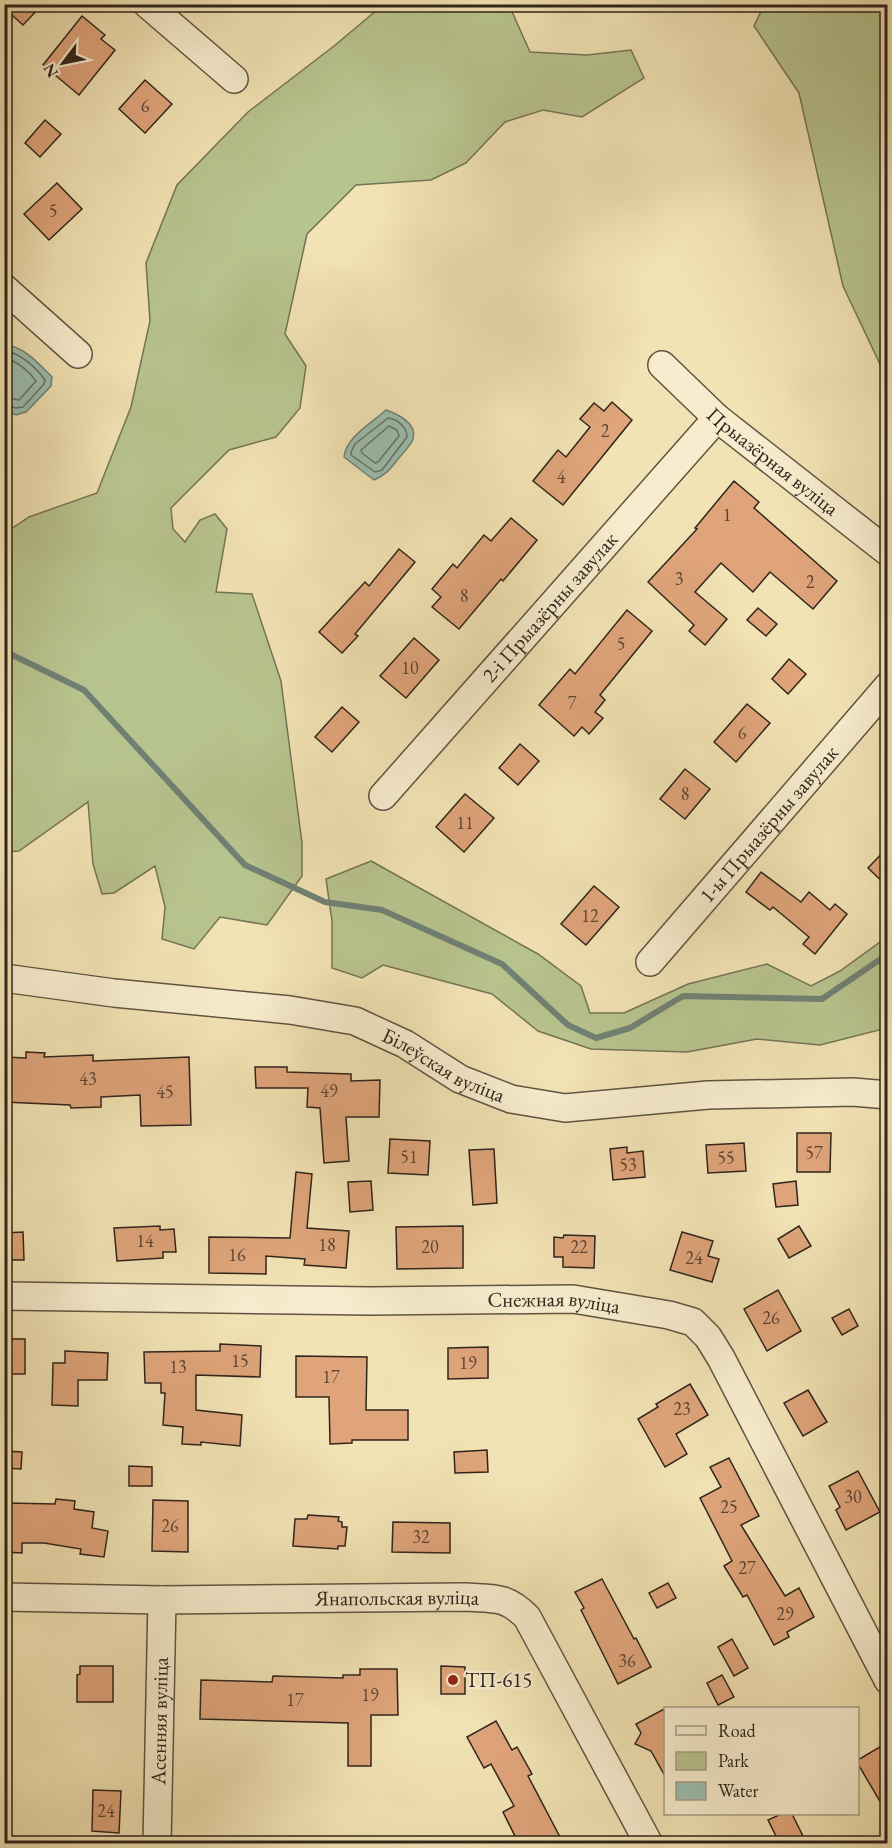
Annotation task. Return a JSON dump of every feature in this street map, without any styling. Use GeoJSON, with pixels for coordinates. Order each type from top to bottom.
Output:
{"type":"FeatureCollection","features":[{"type":"Feature","properties":{"kind":"street"},"geometry":{"type":"LineString","coordinates":[[147,4],[234,80]]}},
{"type":"Feature","properties":{"kind":"street"},"geometry":{"type":"LineString","coordinates":[[4,288],[78,354]]}},
{"type":"Feature","properties":{"kind":"street","name":"Прыазёрная вуліца"},"geometry":{"type":"LineString","coordinates":[[662,365],[717,418],[888,552]]}},
{"type":"Feature","properties":{"kind":"street","name":"2-і Прыазёрны завулак"},"geometry":{"type":"LineString","coordinates":[[383,796],[717,418]]}},
{"type":"Feature","properties":{"kind":"street","name":"1-ы Прыазёрны завулак"},"geometry":{"type":"LineString","coordinates":[[650,962],[888,686]]}},
{"type":"Feature","properties":{"kind":"street","name":"Білеўская вуліца"},"geometry":{"type":"LineString","coordinates":[[4,978],[114,993],[290,1010],[355,1021],[405,1044],[460,1079],[511,1099],[565,1108],[708,1095],[853,1092],[888,1095]]}},
{"type":"Feature","properties":{"kind":"street","name":"Снежная вуліца"},"geometry":{"type":"LineString","coordinates":[[4,1296],[370,1301],[573,1299],[693,1322],[708,1337],[721,1358],[888,1680]]}},
{"type":"Feature","properties":{"kind":"street","name":"Янапольская вуліца"},"geometry":{"type":"LineString","coordinates":[[4,1597],[162,1600],[464,1597],[497,1599],[514,1604],[527,1617],[649,1844]]}},
{"type":"Feature","properties":{"kind":"street","name":"Асенняя вуліца"},"geometry":{"type":"LineString","coordinates":[[157,1844],[162,1600]]}},
{"type":"Feature","properties":{"kind":"green space"},"geometry":{"type":"Polygon","coordinates":[[[383,5],[509,5],[530,52],[587,55],[631,50],[644,78],[582,117],[543,110],[505,122],[466,163],[431,180],[356,185],[307,234],[285,334],[306,366],[300,408],[276,437],[229,450],[171,508],[173,529],[185,542],[200,520],[215,514],[227,529],[216,592],[252,594],[281,681],[302,843],[302,876],[267,925],[220,917],[194,949],[162,939],[165,907],[155,866],[114,893],[102,894],[93,864],[88,802],[19,851],[5,852],[5,529],[8,531],[29,517],[97,493],[131,407],[150,321],[146,263],[177,185],[248,112],[383,5]]]}},
{"type":"Feature","properties":{"kind":"green space"},"geometry":{"type":"Polygon","coordinates":[[[764,5],[887,5],[887,379],[843,286],[799,93],[754,26],[764,5]]]}},
{"type":"Feature","properties":{"kind":"green space"},"geometry":{"type":"Polygon","coordinates":[[[371,861],[538,954],[581,986],[590,1013],[624,1013],[688,984],[767,964],[811,986],[840,971],[887,937],[887,1028],[820,1045],[757,1039],[687,1052],[591,1049],[538,1031],[492,994],[383,965],[362,978],[332,968],[332,921],[326,879],[371,861]]]}},
{"type":"Feature","properties":{"kind":"water"},"geometry":{"type":"Polygon","coordinates":[[[5,345],[25,352],[52,377],[51,386],[26,412],[16,415],[5,409],[5,345]]]}},
{"type":"Feature","properties":{"kind":"water"},"geometry":{"type":"Polygon","coordinates":[[[386,410],[406,420],[414,434],[409,446],[391,468],[374,480],[344,457],[354,437],[386,410]]]}},
{"type":"Feature","properties":{"kind":"building"},"geometry":{"type":"Polygon","coordinates":[[[4,4],[43,4],[23,25],[4,8],[4,4]]]}},
{"type":"Feature","properties":{"kind":"building"},"geometry":{"type":"Polygon","coordinates":[[[82,16],[105,35],[101,39],[115,50],[79,95],[43,65],[82,16]]]}},
{"type":"Feature","properties":{"kind":"building"},"geometry":{"type":"Polygon","coordinates":[[[145,80],[172,104],[145,133],[119,109],[145,80]]]}},
{"type":"Feature","properties":{"kind":"building"},"geometry":{"type":"Polygon","coordinates":[[[45,120],[61,134],[40,157],[25,143],[45,120]]]}},
{"type":"Feature","properties":{"kind":"building"},"geometry":{"type":"Polygon","coordinates":[[[57,183],[82,209],[49,240],[24,214],[57,183]]]}},
{"type":"Feature","properties":{"kind":"building"},"geometry":{"type":"Polygon","coordinates":[[[612,402],[632,420],[563,505],[533,481],[558,450],[566,457],[590,427],[580,419],[594,403],[604,411],[612,402]]]}},
{"type":"Feature","properties":{"kind":"building"},"geometry":{"type":"Polygon","coordinates":[[[734,481],[759,502],[754,508],[837,581],[813,609],[770,572],[753,592],[721,563],[695,592],[727,619],[705,645],[689,631],[694,625],[648,582],[697,529],[695,528],[734,481]]]}},
{"type":"Feature","properties":{"kind":"building"},"geometry":{"type":"Polygon","coordinates":[[[511,518],[537,540],[459,629],[432,607],[441,597],[432,589],[453,564],[457,568],[484,535],[491,541],[511,518]]]}},
{"type":"Feature","properties":{"kind":"building"},"geometry":{"type":"Polygon","coordinates":[[[399,549],[415,562],[355,634],[358,636],[342,653],[319,632],[365,582],[369,586],[399,549]]]}},
{"type":"Feature","properties":{"kind":"building"},"geometry":{"type":"Polygon","coordinates":[[[758,608],[777,624],[766,636],[747,620],[758,608]]]}},
{"type":"Feature","properties":{"kind":"building"},"geometry":{"type":"Polygon","coordinates":[[[627,610],[652,631],[600,695],[605,700],[595,712],[603,718],[589,734],[582,727],[574,736],[539,705],[570,669],[575,674],[627,610]]]}},
{"type":"Feature","properties":{"kind":"building"},"geometry":{"type":"Polygon","coordinates":[[[414,638],[439,660],[406,698],[380,676],[414,638]]]}},
{"type":"Feature","properties":{"kind":"building"},"geometry":{"type":"Polygon","coordinates":[[[789,659],[806,674],[788,694],[772,679],[789,659]]]}},
{"type":"Feature","properties":{"kind":"building"},"geometry":{"type":"Polygon","coordinates":[[[747,704],[770,723],[736,762],[714,742],[747,704]]]}},
{"type":"Feature","properties":{"kind":"building"},"geometry":{"type":"Polygon","coordinates":[[[342,707],[359,722],[332,752],[315,737],[342,707]]]}},
{"type":"Feature","properties":{"kind":"building"},"geometry":{"type":"Polygon","coordinates":[[[520,744],[539,761],[518,785],[499,768],[520,744]]]}},
{"type":"Feature","properties":{"kind":"building"},"geometry":{"type":"Polygon","coordinates":[[[685,769],[710,789],[685,819],[660,799],[685,769]]]}},
{"type":"Feature","properties":{"kind":"building"},"geometry":{"type":"Polygon","coordinates":[[[465,794],[494,818],[464,852],[436,827],[465,794]]]}},
{"type":"Feature","properties":{"kind":"building"},"geometry":{"type":"Polygon","coordinates":[[[888,847],[888,887],[868,868],[888,847]]]}},
{"type":"Feature","properties":{"kind":"building"},"geometry":{"type":"Polygon","coordinates":[[[761,872],[801,902],[809,892],[830,910],[835,904],[847,914],[815,954],[803,944],[809,937],[773,907],[770,910],[746,892],[761,872]]]}},
{"type":"Feature","properties":{"kind":"building"},"geometry":{"type":"Polygon","coordinates":[[[594,886],[619,907],[586,945],[561,924],[594,886]]]}},
{"type":"Feature","properties":{"kind":"building"},"geometry":{"type":"Polygon","coordinates":[[[26,1052],[45,1053],[44,1057],[93,1055],[93,1061],[189,1057],[191,1125],[141,1126],[140,1095],[101,1097],[101,1107],[71,1108],[70,1105],[4,1102],[4,1057],[26,1058],[26,1052]]]}},
{"type":"Feature","properties":{"kind":"building"},"geometry":{"type":"Polygon","coordinates":[[[255,1067],[287,1067],[287,1072],[351,1074],[351,1081],[380,1080],[379,1117],[346,1117],[349,1161],[324,1163],[320,1108],[307,1107],[308,1088],[256,1088],[255,1067]]]}},
{"type":"Feature","properties":{"kind":"building"},"geometry":{"type":"Polygon","coordinates":[[[797,1133],[831,1133],[830,1172],[797,1172],[797,1133]]]}},
{"type":"Feature","properties":{"kind":"building"},"geometry":{"type":"Polygon","coordinates":[[[390,1139],[430,1141],[428,1175],[388,1173],[390,1139]]]}},
{"type":"Feature","properties":{"kind":"building"},"geometry":{"type":"Polygon","coordinates":[[[744,1143],[746,1171],[708,1173],[706,1145],[744,1143]]]}},
{"type":"Feature","properties":{"kind":"building"},"geometry":{"type":"Polygon","coordinates":[[[627,1147],[627,1153],[643,1151],[645,1177],[613,1180],[610,1149],[627,1147]]]}},
{"type":"Feature","properties":{"kind":"building"},"geometry":{"type":"Polygon","coordinates":[[[494,1149],[497,1203],[473,1205],[469,1150],[494,1149]]]}},
{"type":"Feature","properties":{"kind":"building"},"geometry":{"type":"Polygon","coordinates":[[[296,1172],[312,1174],[307,1228],[349,1231],[346,1268],[304,1265],[305,1259],[266,1256],[266,1274],[209,1273],[209,1237],[290,1238],[296,1172]]]}},
{"type":"Feature","properties":{"kind":"building"},"geometry":{"type":"Polygon","coordinates":[[[371,1181],[373,1210],[350,1212],[348,1182],[371,1181]]]}},
{"type":"Feature","properties":{"kind":"building"},"geometry":{"type":"Polygon","coordinates":[[[796,1181],[798,1205],[776,1207],[773,1184],[796,1181]]]}},
{"type":"Feature","properties":{"kind":"building"},"geometry":{"type":"Polygon","coordinates":[[[160,1226],[160,1230],[174,1229],[176,1252],[163,1252],[163,1258],[117,1261],[114,1228],[160,1226]]]}},
{"type":"Feature","properties":{"kind":"building"},"geometry":{"type":"Polygon","coordinates":[[[463,1226],[463,1268],[397,1269],[396,1227],[463,1226]]]}},
{"type":"Feature","properties":{"kind":"building"},"geometry":{"type":"Polygon","coordinates":[[[799,1226],[811,1246],[789,1258],[778,1239],[799,1226]]]}},
{"type":"Feature","properties":{"kind":"building"},"geometry":{"type":"Polygon","coordinates":[[[23,1232],[24,1260],[4,1260],[4,1233],[23,1232]]]}},
{"type":"Feature","properties":{"kind":"building"},"geometry":{"type":"Polygon","coordinates":[[[682,1232],[713,1241],[708,1256],[719,1259],[712,1282],[670,1270],[682,1232]]]}},
{"type":"Feature","properties":{"kind":"building"},"geometry":{"type":"Polygon","coordinates":[[[564,1235],[595,1236],[594,1268],[563,1267],[563,1257],[554,1257],[554,1237],[563,1238],[564,1235]]]}},
{"type":"Feature","properties":{"kind":"building"},"geometry":{"type":"Polygon","coordinates":[[[778,1290],[801,1331],[767,1351],[744,1309],[778,1290]]]}},
{"type":"Feature","properties":{"kind":"building"},"geometry":{"type":"Polygon","coordinates":[[[849,1309],[858,1326],[842,1335],[832,1318],[849,1309]]]}},
{"type":"Feature","properties":{"kind":"building"},"geometry":{"type":"Polygon","coordinates":[[[4,1339],[25,1339],[25,1374],[4,1374],[4,1339]]]}},
{"type":"Feature","properties":{"kind":"building"},"geometry":{"type":"Polygon","coordinates":[[[220,1344],[261,1346],[260,1377],[196,1375],[196,1410],[242,1415],[240,1446],[201,1442],[201,1445],[182,1444],[183,1427],[163,1425],[165,1393],[161,1393],[161,1383],[145,1383],[144,1352],[220,1351],[220,1344]]]}},
{"type":"Feature","properties":{"kind":"building"},"geometry":{"type":"Polygon","coordinates":[[[488,1347],[488,1378],[448,1379],[448,1348],[488,1347]]]}},
{"type":"Feature","properties":{"kind":"building"},"geometry":{"type":"Polygon","coordinates":[[[65,1351],[108,1353],[107,1380],[78,1380],[78,1406],[52,1405],[53,1363],[65,1363],[65,1351]]]}},
{"type":"Feature","properties":{"kind":"building"},"geometry":{"type":"Polygon","coordinates":[[[296,1356],[367,1357],[366,1410],[408,1410],[408,1440],[352,1440],[352,1443],[330,1444],[329,1397],[296,1397],[296,1356]]]}},
{"type":"Feature","properties":{"kind":"building"},"geometry":{"type":"Polygon","coordinates":[[[690,1384],[708,1415],[676,1434],[687,1454],[665,1467],[638,1419],[658,1407],[656,1404],[690,1384]]]}},
{"type":"Feature","properties":{"kind":"building"},"geometry":{"type":"Polygon","coordinates":[[[808,1390],[827,1422],[803,1436],[784,1403],[808,1390]]]}},
{"type":"Feature","properties":{"kind":"building"},"geometry":{"type":"Polygon","coordinates":[[[487,1450],[488,1472],[455,1473],[454,1452],[487,1450]]]}},
{"type":"Feature","properties":{"kind":"building"},"geometry":{"type":"Polygon","coordinates":[[[4,1451],[22,1452],[21,1469],[4,1468],[4,1451]]]}},
{"type":"Feature","properties":{"kind":"building"},"geometry":{"type":"Polygon","coordinates":[[[729,1458],[759,1516],[741,1525],[785,1596],[799,1588],[814,1617],[787,1632],[789,1637],[774,1645],[747,1595],[743,1597],[724,1566],[732,1561],[700,1498],[721,1487],[710,1467],[729,1458]]]}},
{"type":"Feature","properties":{"kind":"building"},"geometry":{"type":"Polygon","coordinates":[[[129,1466],[152,1467],[152,1486],[129,1486],[129,1466]]]}},
{"type":"Feature","properties":{"kind":"building"},"geometry":{"type":"Polygon","coordinates":[[[858,1471],[880,1512],[846,1530],[836,1510],[840,1507],[829,1486],[858,1471]]]}},
{"type":"Feature","properties":{"kind":"building"},"geometry":{"type":"Polygon","coordinates":[[[56,1499],[75,1501],[74,1509],[94,1512],[92,1528],[108,1531],[104,1557],[80,1554],[81,1549],[44,1543],[22,1543],[22,1553],[4,1552],[4,1510],[7,1510],[8,1503],[55,1504],[56,1499]]]}},
{"type":"Feature","properties":{"kind":"building"},"geometry":{"type":"Polygon","coordinates":[[[153,1500],[188,1501],[188,1552],[152,1551],[153,1500]]]}},
{"type":"Feature","properties":{"kind":"building"},"geometry":{"type":"Polygon","coordinates":[[[308,1515],[339,1517],[338,1521],[342,1522],[342,1527],[347,1527],[345,1546],[338,1546],[338,1549],[293,1546],[295,1519],[307,1519],[308,1515]]]}},
{"type":"Feature","properties":{"kind":"building"},"geometry":{"type":"Polygon","coordinates":[[[393,1522],[450,1523],[450,1553],[392,1552],[393,1522]]]}},
{"type":"Feature","properties":{"kind":"building"},"geometry":{"type":"Polygon","coordinates":[[[602,1579],[651,1667],[618,1684],[581,1610],[584,1608],[575,1592],[602,1579]]]}},
{"type":"Feature","properties":{"kind":"building"},"geometry":{"type":"Polygon","coordinates":[[[668,1583],[676,1598],[657,1608],[649,1593],[668,1583]]]}},
{"type":"Feature","properties":{"kind":"building"},"geometry":{"type":"Polygon","coordinates":[[[732,1639],[748,1668],[734,1676],[718,1647],[732,1639]]]}},
{"type":"Feature","properties":{"kind":"building"},"geometry":{"type":"Polygon","coordinates":[[[80,1666],[113,1666],[113,1702],[77,1702],[77,1675],[80,1674],[80,1666]]]}},
{"type":"Feature","properties":{"kind":"building","name":"ТП-615"},"geometry":{"type":"Polygon","coordinates":[[[441,1666],[465,1667],[465,1694],[441,1694],[441,1666]]]}},
{"type":"Feature","properties":{"kind":"building"},"geometry":{"type":"Polygon","coordinates":[[[360,1669],[397,1669],[398,1715],[371,1715],[371,1766],[348,1766],[348,1723],[200,1719],[201,1680],[272,1682],[273,1676],[343,1678],[343,1675],[360,1675],[360,1669]]]}},
{"type":"Feature","properties":{"kind":"building"},"geometry":{"type":"Polygon","coordinates":[[[722,1675],[734,1697],[718,1705],[707,1683],[722,1675]]]}},
{"type":"Feature","properties":{"kind":"building"},"geometry":{"type":"Polygon","coordinates":[[[664,1709],[664,1774],[651,1751],[635,1744],[641,1733],[636,1724],[664,1709]]]}},
{"type":"Feature","properties":{"kind":"building"},"geometry":{"type":"Polygon","coordinates":[[[496,1721],[512,1750],[517,1747],[532,1774],[528,1776],[560,1837],[547,1844],[519,1844],[503,1812],[514,1806],[491,1764],[484,1768],[467,1737],[496,1721]]]}},
{"type":"Feature","properties":{"kind":"building"},"geometry":{"type":"Polygon","coordinates":[[[888,1742],[888,1815],[859,1766],[859,1759],[888,1742]]]}},
{"type":"Feature","properties":{"kind":"building"},"geometry":{"type":"Polygon","coordinates":[[[93,1790],[121,1791],[119,1833],[92,1831],[93,1790]]]}},
{"type":"Feature","properties":{"kind":"building"},"geometry":{"type":"Polygon","coordinates":[[[779,1815],[792,1815],[807,1844],[780,1844],[768,1820],[779,1815]]]}},
{"type":"Feature","properties":{"kind":"waterway"},"geometry":{"type":"LineString","coordinates":[[4,651],[84,690],[245,865],[325,902],[382,910],[502,964],[568,1025],[596,1038],[630,1028],[683,996],[822,999],[888,954]]}},
{"type":"Feature","properties":{"kind":"place","name":"ТП-615"},"geometry":{"type":"Point","coordinates":[453,1680]}}]}
